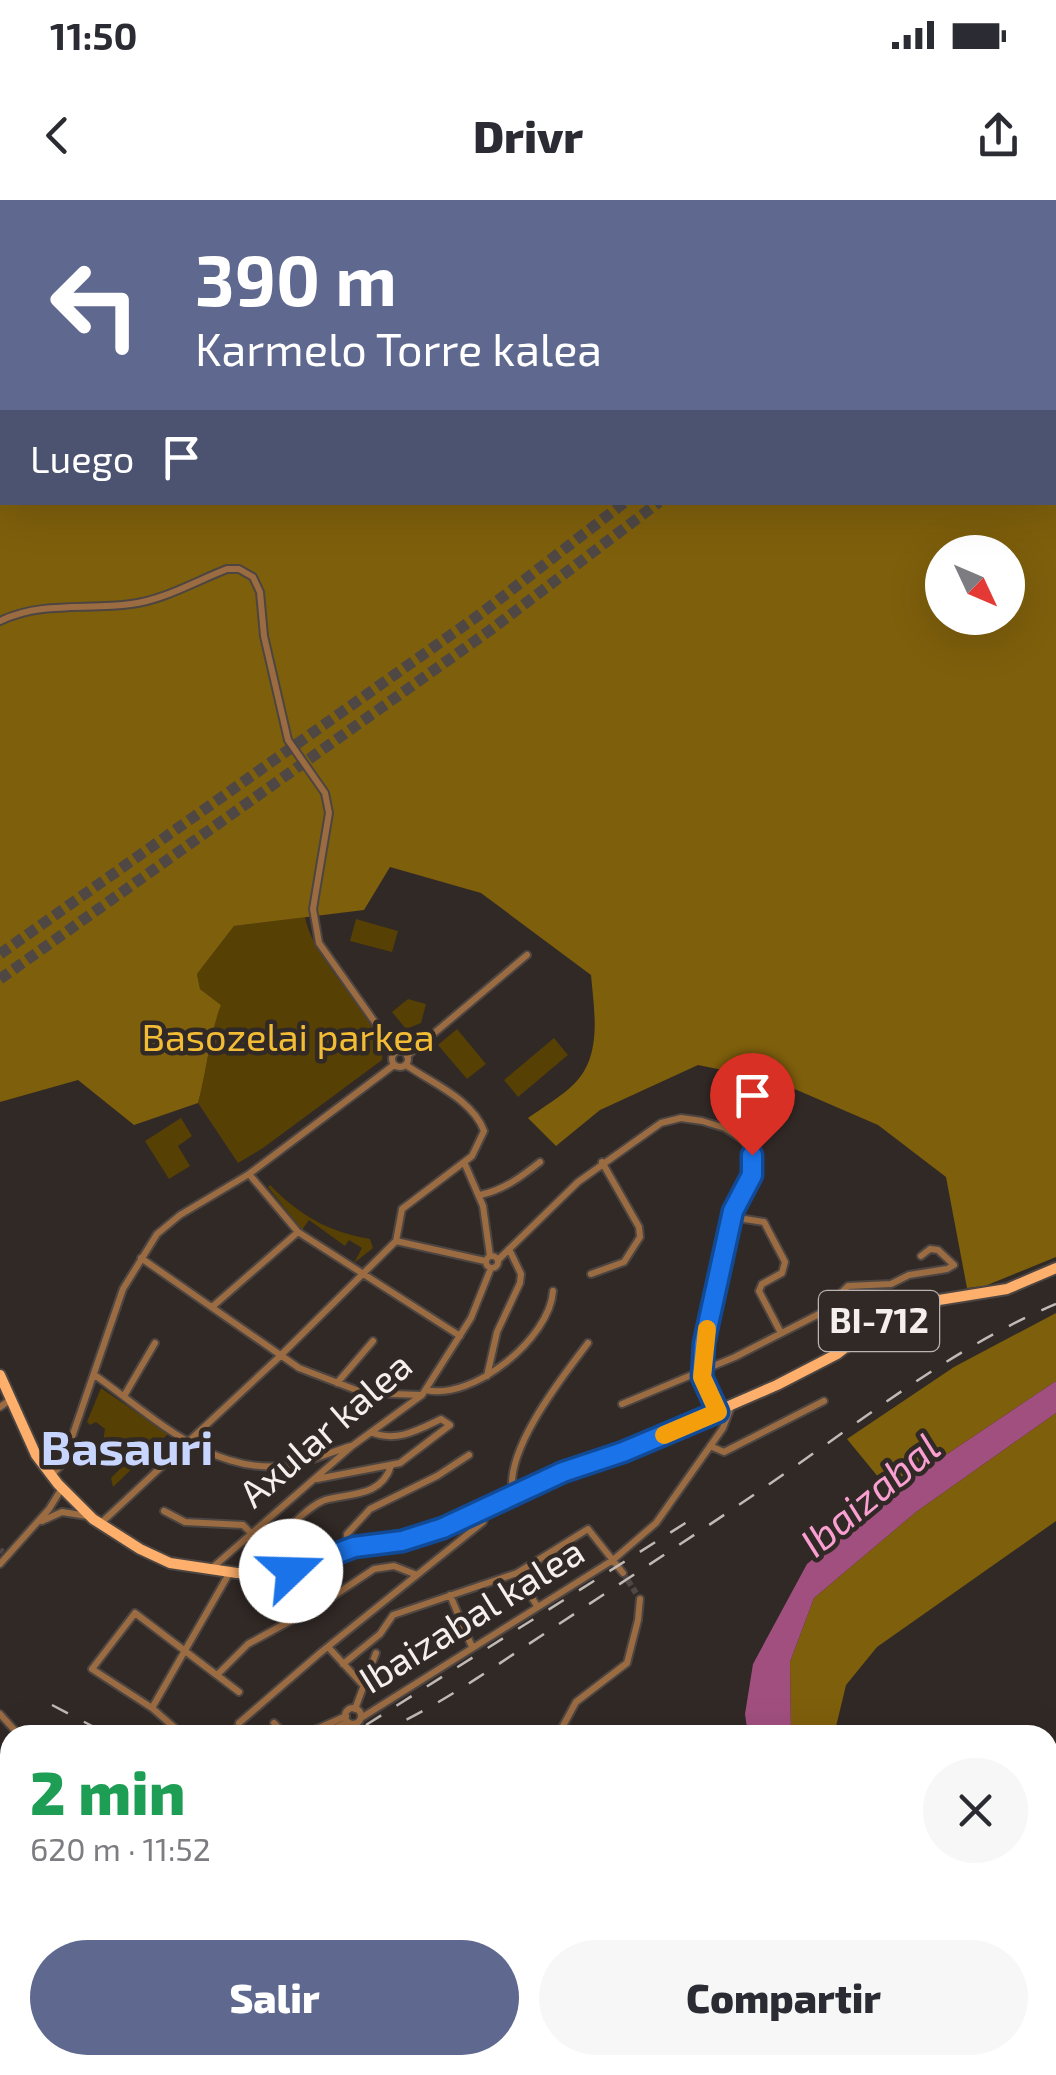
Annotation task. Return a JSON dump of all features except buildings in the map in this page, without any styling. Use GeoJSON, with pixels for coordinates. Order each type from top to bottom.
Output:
{"type":"FeatureCollection","features":[{"type":"Feature","properties":{"kind":"main road","name":"BI-712"},"geometry":{"type":"LineString","coordinates":[[0,1375],[4,1403],[36,1455],[73,1500],[97,1521],[160,1560],[182,1566],[261,1574],[291,1571],[348,1549],[416,1537],[487,1510],[563,1472],[623,1452],[718,1412],[820,1364],[880,1320],[908,1305],[1006,1289],[1056,1268]]}},
{"type":"Feature","properties":{"kind":"street"},"geometry":{"type":"LineString","coordinates":[[0,622],[31,610],[132,604],[154,599],[227,569],[239,569],[253,577],[260,592],[264,636],[288,740],[325,793],[329,814],[312,909],[318,943],[396,1052]]}},
{"type":"Feature","properties":{"kind":"street"},"geometry":{"type":"LineString","coordinates":[[51,1476],[63,1462],[124,1289],[158,1234],[180,1215],[249,1174],[394,1065],[407,1060],[527,955]]}},
{"type":"Feature","properties":{"kind":"street"},"geometry":{"type":"LineString","coordinates":[[0,1564],[5,1554],[54,1514],[70,1512],[97,1521],[188,1444],[396,1241],[400,1215],[408,1202],[464,1162],[478,1147],[484,1132],[479,1117],[407,1060],[404,1052],[396,1052]]}},
{"type":"Feature","properties":{"kind":"street"},"geometry":{"type":"LineString","coordinates":[[394,1065],[392,1058],[396,1052]]}},
{"type":"Feature","properties":{"kind":"street","name":"Axular kalea"},"geometry":{"type":"LineString","coordinates":[[211,1569],[352,1446],[424,1392],[460,1336],[491,1261],[602,1162],[671,1120],[702,1121],[724,1128],[751,1149],[752,1175],[732,1217],[704,1343],[702,1369]]}},
{"type":"Feature","properties":{"kind":"street"},"geometry":{"type":"LineString","coordinates":[[396,1241],[491,1261],[480,1195],[464,1162]]}},
{"type":"Feature","properties":{"kind":"street"},"geometry":{"type":"LineString","coordinates":[[480,1195],[516,1182],[540,1162]]}},
{"type":"Feature","properties":{"kind":"street"},"geometry":{"type":"LineString","coordinates":[[592,1274],[624,1262],[640,1237],[639,1226],[602,1162]]}},
{"type":"Feature","properties":{"kind":"street"},"geometry":{"type":"LineString","coordinates":[[249,1174],[298,1232],[460,1336]]}},
{"type":"Feature","properties":{"kind":"street"},"geometry":{"type":"LineString","coordinates":[[732,1217],[764,1222],[785,1262],[782,1273],[762,1284],[759,1291],[781,1333]]}},
{"type":"Feature","properties":{"kind":"street"},"geometry":{"type":"LineString","coordinates":[[212,1308],[298,1232]]}},
{"type":"Feature","properties":{"kind":"street"},"geometry":{"type":"LineString","coordinates":[[486,1377],[497,1332],[520,1283],[521,1274],[509,1248]]}},
{"type":"Feature","properties":{"kind":"street"},"geometry":{"type":"LineString","coordinates":[[622,1404],[821,1313],[848,1286],[892,1284],[954,1265],[938,1250],[930,1249],[921,1256]]}},
{"type":"Feature","properties":{"kind":"street"},"geometry":{"type":"LineString","coordinates":[[142,1258],[299,1368],[364,1392],[436,1392],[470,1385],[486,1377],[550,1311],[552,1291]]}},
{"type":"Feature","properties":{"kind":"street"},"geometry":{"type":"LineString","coordinates":[[336,1383],[374,1342]]}},
{"type":"Feature","properties":{"kind":"street"},"geometry":{"type":"LineString","coordinates":[[124,1396],[155,1343]]}},
{"type":"Feature","properties":{"kind":"street"},"geometry":{"type":"LineString","coordinates":[[514,1497],[512,1478],[530,1427],[588,1343]]}},
{"type":"Feature","properties":{"kind":"street"},"geometry":{"type":"LineString","coordinates":[[702,1369],[718,1412]]}},
{"type":"Feature","properties":{"kind":"street"},"geometry":{"type":"LineString","coordinates":[[96,1376],[188,1444],[240,1463],[274,1466],[302,1462],[352,1446]]}},
{"type":"Feature","properties":{"kind":"street"},"geometry":{"type":"LineString","coordinates":[[710,1446],[724,1452],[824,1400]]}},
{"type":"Feature","properties":{"kind":"street","name":"Ibaizabal kalea"},"geometry":{"type":"LineString","coordinates":[[347,1719],[354,1724],[613,1560],[656,1523],[723,1428],[731,1406]]}},
{"type":"Feature","properties":{"kind":"street"},"geometry":{"type":"LineString","coordinates":[[316,1478],[400,1464],[449,1429],[449,1422],[442,1420],[399,1436],[370,1432]]}},
{"type":"Feature","properties":{"kind":"street"},"geometry":{"type":"LineString","coordinates":[[348,1549],[347,1534],[370,1509],[438,1476],[469,1455]]}},
{"type":"Feature","properties":{"kind":"street"},"geometry":{"type":"LineString","coordinates":[[281,1534],[325,1500],[363,1494],[384,1479],[392,1466]]}},
{"type":"Feature","properties":{"kind":"street"},"geometry":{"type":"LineString","coordinates":[[29,1532],[62,1488]]}},
{"type":"Feature","properties":{"kind":"street"},"geometry":{"type":"LineString","coordinates":[[70,1512],[73,1500]]}},
{"type":"Feature","properties":{"kind":"street"},"geometry":{"type":"LineString","coordinates":[[240,1724],[483,1522],[487,1510]]}},
{"type":"Feature","properties":{"kind":"street"},"geometry":{"type":"LineString","coordinates":[[164,1511],[185,1522],[243,1525],[250,1532]]}},
{"type":"Feature","properties":{"kind":"street"},"geometry":{"type":"LineString","coordinates":[[343,1664],[380,1634],[393,1615],[517,1572],[588,1529],[622,1573]]}},
{"type":"Feature","properties":{"kind":"street"},"geometry":{"type":"LineString","coordinates":[[217,1674],[248,1644],[323,1603],[374,1569],[394,1566],[416,1575]]}},
{"type":"Feature","properties":{"kind":"street"},"geometry":{"type":"LineString","coordinates":[[152,1708],[230,1572]]}},
{"type":"Feature","properties":{"kind":"street"},"geometry":{"type":"LineString","coordinates":[[517,1572],[537,1606]]}},
{"type":"Feature","properties":{"kind":"street"},"geometry":{"type":"LineString","coordinates":[[450,1595],[472,1648]]}},
{"type":"Feature","properties":{"kind":"street"},"geometry":{"type":"LineString","coordinates":[[563,1725],[576,1702],[627,1663],[640,1598]]}},
{"type":"Feature","properties":{"kind":"street"},"geometry":{"type":"LineString","coordinates":[[172,1725],[92,1669],[135,1613],[239,1692]]}},
{"type":"Feature","properties":{"kind":"street"},"geometry":{"type":"LineString","coordinates":[[330,1648],[362,1684]]}},
{"type":"Feature","properties":{"kind":"street"},"geometry":{"type":"LineString","coordinates":[[361,1718],[355,1709],[376,1653]]}},
{"type":"Feature","properties":{"kind":"street"},"geometry":{"type":"LineString","coordinates":[[347,1719],[348,1710],[355,1709]]}},
{"type":"Feature","properties":{"kind":"street"},"geometry":{"type":"LineString","coordinates":[[330,1725],[347,1719]]}},
{"type":"Feature","properties":{"kind":"street"},"geometry":{"type":"LineString","coordinates":[[336,1725],[347,1719]]}},
{"type":"Feature","properties":{"kind":"green space","name":"Basozelai parkea"},"geometry":{"type":"Polygon","coordinates":[[[305,917],[321,954],[374,1030],[382,1060],[238,1163],[198,1103],[221,1005],[200,989],[197,974],[234,926],[305,917]]]}},
{"type":"Feature","properties":{"kind":"green space"},"geometry":{"type":"Polygon","coordinates":[[[356,919],[398,931],[392,952],[350,941],[356,919]]]}},
{"type":"Feature","properties":{"kind":"green space"},"geometry":{"type":"Polygon","coordinates":[[[408,999],[426,1004],[421,1023],[406,1029],[392,1012],[408,999]]]}},
{"type":"Feature","properties":{"kind":"green space"},"geometry":{"type":"Polygon","coordinates":[[[457,1029],[486,1064],[467,1079],[438,1045],[457,1029]]]}},
{"type":"Feature","properties":{"kind":"green space"},"geometry":{"type":"Polygon","coordinates":[[[554,1038],[568,1055],[518,1097],[504,1080],[554,1038]]]}},
{"type":"Feature","properties":{"kind":"green space"},"geometry":{"type":"Polygon","coordinates":[[[181,1118],[192,1136],[178,1146],[190,1166],[169,1179],[145,1141],[181,1118]]]}},
{"type":"Feature","properties":{"kind":"green space"},"geometry":{"type":"Polygon","coordinates":[[[270,1185],[304,1214],[341,1232],[370,1239],[373,1248],[354,1263],[362,1248],[349,1240],[345,1246],[309,1220],[302,1230],[270,1185]]]}},
{"type":"Feature","properties":{"kind":"green space"},"geometry":{"type":"Polygon","coordinates":[[[101,1388],[168,1434],[113,1487],[111,1478],[126,1463],[113,1450],[104,1459],[95,1448],[103,1441],[105,1429],[96,1422],[87,1422],[101,1388]]]}},
{"type":"Feature","properties":{"kind":"shaded area"},"geometry":{"type":"Polygon","coordinates":[[[0,505],[1056,505],[1056,1257],[985,1286],[967,1288],[946,1177],[878,1125],[776,1081],[698,1065],[600,1110],[556,1146],[528,1118],[574,1084],[589,1060],[595,1017],[591,975],[481,893],[390,867],[364,910],[234,926],[197,974],[200,989],[221,1005],[198,1103],[134,1125],[78,1080],[0,1102],[0,505]]]}},
{"type":"Feature","properties":{"kind":"shaded area"},"geometry":{"type":"Polygon","coordinates":[[[1056,1313],[1056,1381],[916,1475],[879,1478],[847,1439],[954,1367],[1056,1313]]]}},
{"type":"Feature","properties":{"kind":"shaded area"},"geometry":{"type":"Polygon","coordinates":[[[1056,1381],[1056,1413],[916,1512],[814,1598],[790,1662],[791,1725],[747,1725],[753,1664],[807,1564],[916,1475],[1056,1381]]]}},
{"type":"Feature","properties":{"kind":"shaded area"},"geometry":{"type":"Polygon","coordinates":[[[1056,1413],[1056,1521],[877,1647],[846,1685],[836,1725],[791,1725],[790,1662],[814,1598],[916,1512],[1056,1413]]]}},
{"type":"Feature","properties":{"kind":"tunnel"},"geometry":{"type":"LineString","coordinates":[[0,954],[479,615],[621,505]]}},
{"type":"Feature","properties":{"kind":"tunnel"},"geometry":{"type":"LineString","coordinates":[[0,979],[489,631],[655,505]]}},
{"type":"Feature","properties":{"kind":"tunnel"},"geometry":{"type":"LineString","coordinates":[[623,1573],[640,1599]]}},
{"type":"Feature","properties":{"kind":"railway"},"geometry":{"type":"LineString","coordinates":[[394,1725],[482,1675],[957,1355],[1056,1304]]}},
{"type":"Feature","properties":{"kind":"railway"},"geometry":{"type":"LineString","coordinates":[[366,1725],[695,1517]]}},
{"type":"Feature","properties":{"kind":"railway"},"geometry":{"type":"LineString","coordinates":[[52,1705],[90,1725]]}},
{"type":"Feature","properties":{"kind":"slow traffic"},"geometry":{"type":"LineString","coordinates":[[664,1435],[718,1412],[702,1377],[707,1329]]}},
{"type":"Feature","properties":{"kind":"district","name":"Basauri"},"geometry":{"type":"Point","coordinates":[127,1448]}},
{"type":"Feature","properties":{"kind":"route"},"geometry":{"type":"LineString","coordinates":[[291,1571],[354,1547],[402,1541],[443,1528],[563,1472],[606,1459],[718,1412],[702,1377],[704,1343],[733,1211],[752,1175],[752,1155]]}},
{"type":"Feature","properties":{"kind":"water label","name":"Ibaizabal"},"geometry":{"type":"Point","coordinates":[870,1495]}}]}
